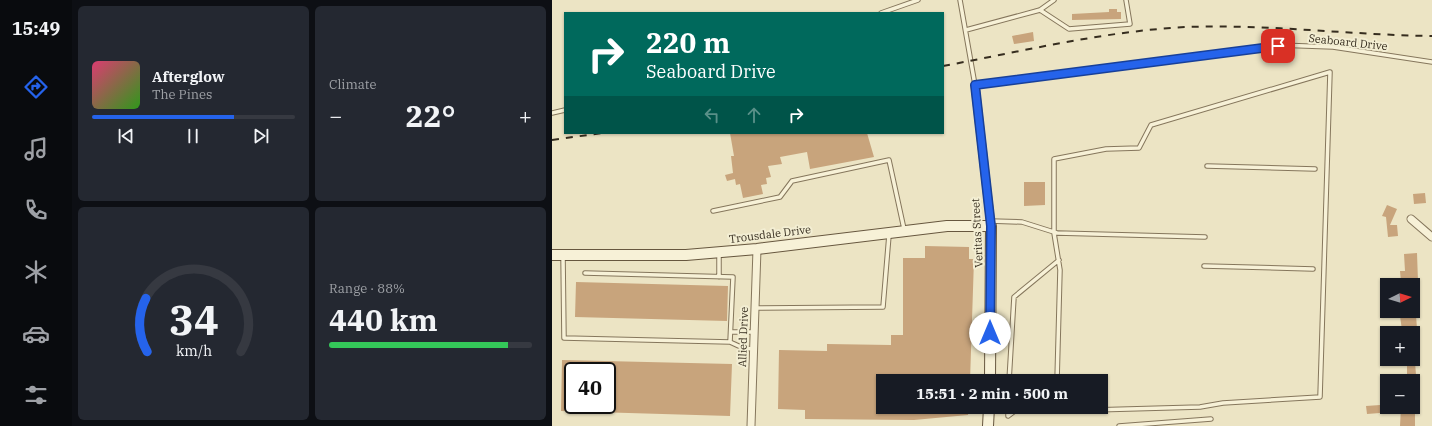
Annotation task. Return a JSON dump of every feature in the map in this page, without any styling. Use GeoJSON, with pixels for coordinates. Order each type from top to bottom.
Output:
{"type":"FeatureCollection","features":[{"type":"Feature","properties":{"kind":"street","name":"Veritas Street"},"geometry":{"type":"LineString","coordinates":[[975,85],[991,224],[990,374]]}},
{"type":"Feature","properties":{"kind":"street"},"geometry":{"type":"LineString","coordinates":[[1412,219],[1432,237]]}},
{"type":"Feature","properties":{"kind":"street","name":"Trousdale Drive"},"geometry":{"type":"LineString","coordinates":[[552,255],[672,256],[757,249],[904,230],[991,224]]}},
{"type":"Feature","properties":{"kind":"street","name":"Allied Drive"},"geometry":{"type":"LineString","coordinates":[[751,426],[757,249]]}},
{"type":"Feature","properties":{"kind":"street"},"geometry":{"type":"LineString","coordinates":[[988,426],[989,414]]}},
{"type":"Feature","properties":{"kind":"lane"},"geometry":{"type":"LineString","coordinates":[[884,12],[918,0]]}},
{"type":"Feature","properties":{"kind":"lane"},"geometry":{"type":"LineString","coordinates":[[960,0],[975,85]]}},
{"type":"Feature","properties":{"kind":"lane"},"geometry":{"type":"LineString","coordinates":[[966,30],[1040,10],[1054,0]]}},
{"type":"Feature","properties":{"kind":"lane"},"geometry":{"type":"LineString","coordinates":[[1040,10],[1069,29],[1130,24],[1126,0]]}},
{"type":"Feature","properties":{"kind":"lane","name":"Seaboard Drive"},"geometry":{"type":"LineString","coordinates":[[975,85],[1278,46],[1334,47],[1432,62]]}},
{"type":"Feature","properties":{"kind":"lane"},"geometry":{"type":"LineString","coordinates":[[1057,374],[1060,270],[1054,233],[1054,159],[1106,149],[1139,148],[1151,125],[1330,72],[1320,398],[1223,403],[1200,407],[1108,410]]}},
{"type":"Feature","properties":{"kind":"lane"},"geometry":{"type":"LineString","coordinates":[[552,113],[564,110]]}},
{"type":"Feature","properties":{"kind":"lane"},"geometry":{"type":"LineString","coordinates":[[713,211],[780,197],[792,181],[889,160],[904,230]]}},
{"type":"Feature","properties":{"kind":"lane"},"geometry":{"type":"LineString","coordinates":[[1207,166],[1315,169]]}},
{"type":"Feature","properties":{"kind":"lane"},"geometry":{"type":"LineString","coordinates":[[991,224],[1022,222],[1054,233],[1205,237]]}},
{"type":"Feature","properties":{"kind":"lane"},"geometry":{"type":"LineString","coordinates":[[755,308],[883,307],[889,232]]}},
{"type":"Feature","properties":{"kind":"lane"},"geometry":{"type":"LineString","coordinates":[[719,252],[719,277]]}},
{"type":"Feature","properties":{"kind":"lane"},"geometry":{"type":"LineString","coordinates":[[563,255],[564,338],[730,342],[743,348],[753,349]]}},
{"type":"Feature","properties":{"kind":"lane"},"geometry":{"type":"LineString","coordinates":[[1010,374],[1014,297],[1058,260]]}},
{"type":"Feature","properties":{"kind":"lane"},"geometry":{"type":"LineString","coordinates":[[1204,266],[1313,269]]}},
{"type":"Feature","properties":{"kind":"lane"},"geometry":{"type":"LineString","coordinates":[[585,273],[733,277],[730,342]]}},
{"type":"Feature","properties":{"kind":"lane"},"geometry":{"type":"LineString","coordinates":[[731,332],[754,332]]}},
{"type":"Feature","properties":{"kind":"lane"},"geometry":{"type":"LineString","coordinates":[[1119,426],[1211,419]]}},
{"type":"Feature","properties":{"kind":"building"},"geometry":{"type":"Polygon","coordinates":[[[1109,9],[1117,9],[1117,12],[1121,12],[1121,19],[1072,20],[1072,14],[1109,12],[1109,9]]]}},
{"type":"Feature","properties":{"kind":"building"},"geometry":{"type":"Polygon","coordinates":[[[1033,32],[1034,41],[1014,44],[1012,36],[1033,32]]]}},
{"type":"Feature","properties":{"kind":"building"},"geometry":{"type":"Polygon","coordinates":[[[730,134],[867,134],[874,157],[810,169],[807,152],[780,157],[782,164],[768,166],[771,177],[766,178],[767,184],[761,185],[763,194],[743,198],[740,184],[736,185],[735,179],[727,181],[725,175],[733,173],[731,156],[734,156],[730,134]]]}},
{"type":"Feature","properties":{"kind":"building"},"geometry":{"type":"Polygon","coordinates":[[[1024,182],[1045,182],[1045,205],[1024,206],[1024,182]]]}},
{"type":"Feature","properties":{"kind":"building"},"geometry":{"type":"Polygon","coordinates":[[[1425,193],[1426,203],[1414,204],[1413,194],[1425,193]]]}},
{"type":"Feature","properties":{"kind":"building"},"geometry":{"type":"Polygon","coordinates":[[[1387,205],[1397,209],[1390,225],[1397,225],[1398,236],[1388,237],[1386,217],[1382,216],[1387,205]]]}},
{"type":"Feature","properties":{"kind":"building"},"geometry":{"type":"Polygon","coordinates":[[[925,246],[969,247],[969,259],[974,259],[970,374],[876,374],[876,414],[968,415],[914,420],[805,419],[805,410],[778,409],[779,350],[827,351],[827,344],[891,345],[891,335],[903,335],[903,258],[925,258],[925,246]]]}},
{"type":"Feature","properties":{"kind":"building"},"geometry":{"type":"Polygon","coordinates":[[[1417,253],[1418,278],[1401,278],[1400,271],[1405,271],[1404,254],[1417,253]]]}},
{"type":"Feature","properties":{"kind":"building"},"geometry":{"type":"Polygon","coordinates":[[[576,282],[728,286],[727,321],[575,317],[576,282]]]}},
{"type":"Feature","properties":{"kind":"building"},"geometry":{"type":"Polygon","coordinates":[[[1400,318],[1416,318],[1417,326],[1401,326],[1400,318]]]}},
{"type":"Feature","properties":{"kind":"building"},"geometry":{"type":"Polygon","coordinates":[[[562,360],[732,364],[730,416],[616,413],[616,362],[564,362],[564,411],[561,411],[562,360]]]}},
{"type":"Feature","properties":{"kind":"building"},"geometry":{"type":"Polygon","coordinates":[[[1407,366],[1415,366],[1416,374],[1407,374],[1407,366]]]}},
{"type":"Feature","properties":{"kind":"building"},"geometry":{"type":"Polygon","coordinates":[[[1380,405],[1380,413],[1367,414],[1366,406],[1380,405]]]}},
{"type":"Feature","properties":{"kind":"building"},"geometry":{"type":"Polygon","coordinates":[[[1401,414],[1415,414],[1415,426],[1400,426],[1401,414]]]}},
{"type":"Feature","properties":{"kind":"railway"},"geometry":{"type":"LineString","coordinates":[[944,66],[1095,37],[1156,29],[1187,27],[1218,26],[1279,28],[1432,36]]}},
{"type":"Feature","properties":{"kind":"railway"},"geometry":{"type":"LineString","coordinates":[[552,140],[595,134]]}},
{"type":"Feature","properties":{"kind":"route"},"geometry":{"type":"LineString","coordinates":[[990,333],[991,226],[975,85],[1278,46]]}}]}
